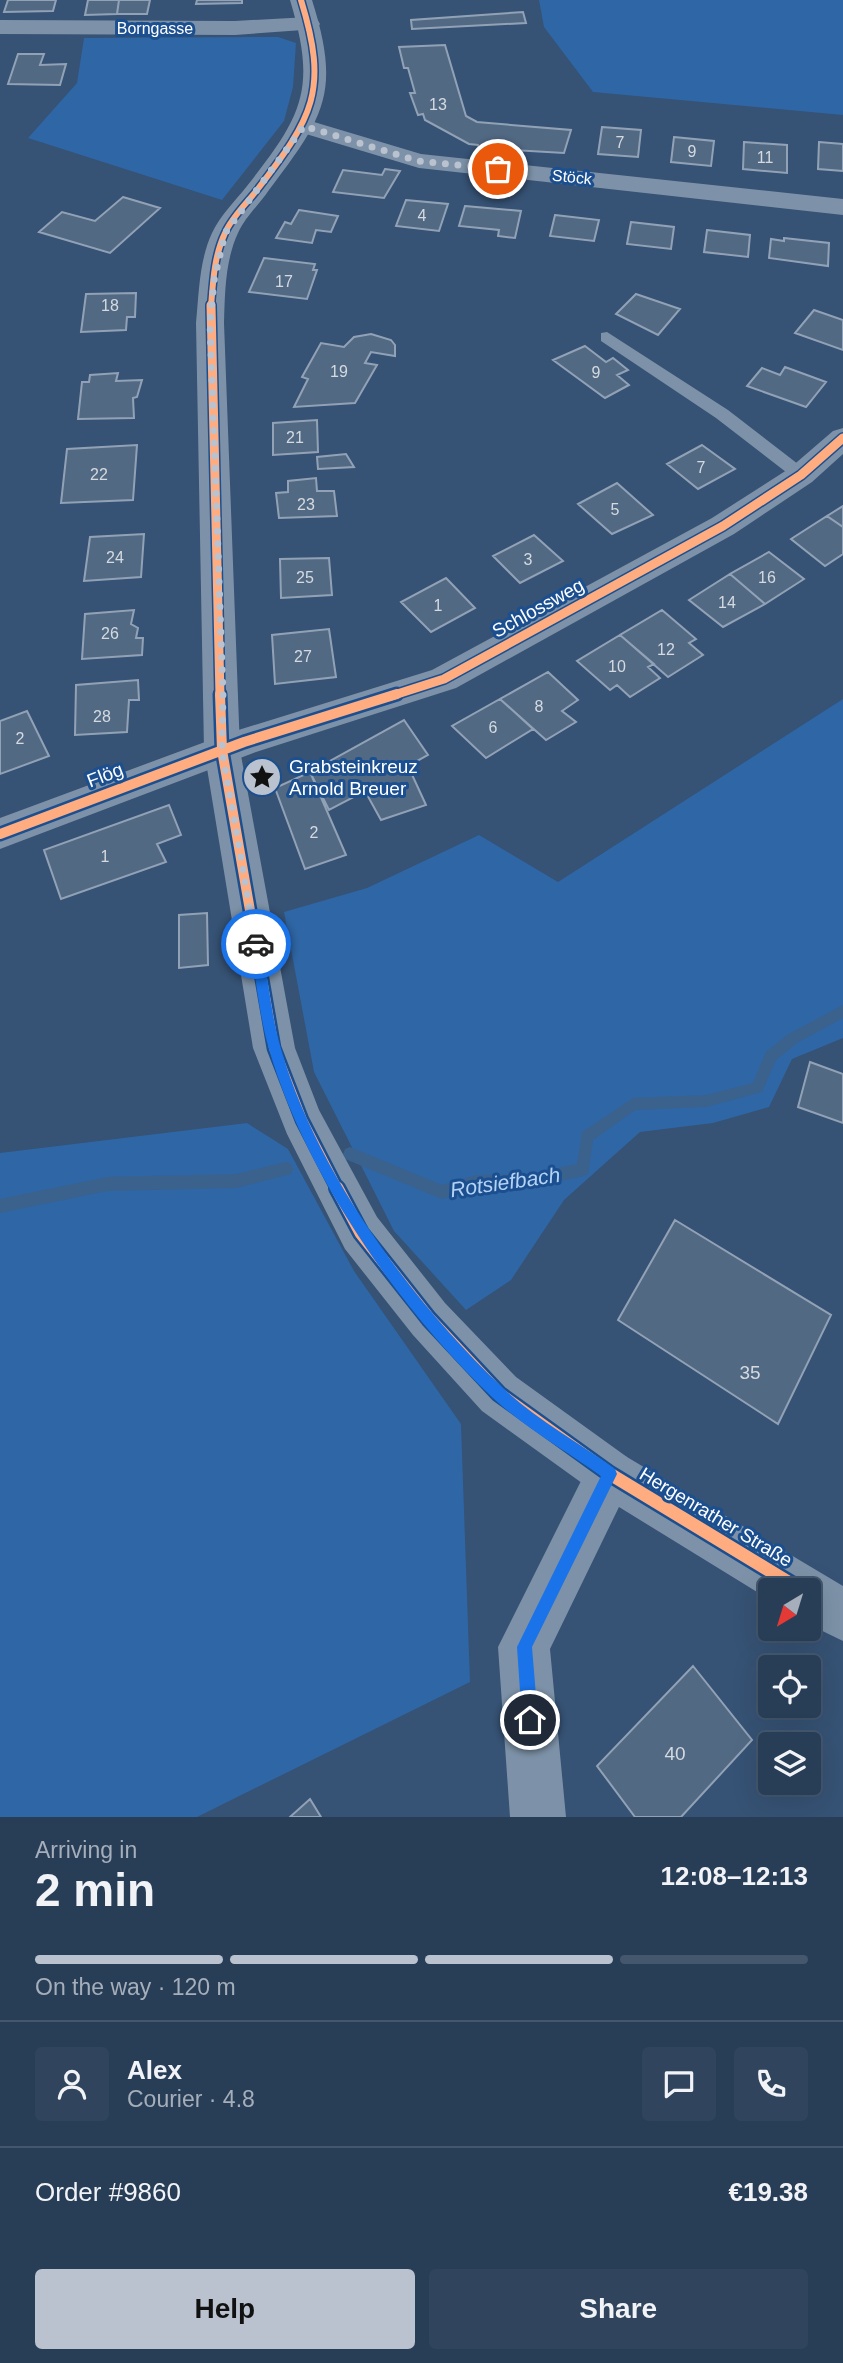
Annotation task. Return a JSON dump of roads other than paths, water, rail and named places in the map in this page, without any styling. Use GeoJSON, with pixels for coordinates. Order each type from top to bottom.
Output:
{"type":"FeatureCollection","features":[{"type":"Feature","properties":{"kind":"street","name":"Borngasse"},"geometry":{"type":"LineString","coordinates":[[0,27],[235,28],[305,12]]}},
{"type":"Feature","properties":{"kind":"street","name":"Hergenrather Straße"},"geometry":{"type":"LineString","coordinates":[[305,12],[315,44],[317,77],[304,126],[225,233],[214,281],[210,323],[223,693],[222,750],[274,1048],[302,1120],[362,1233],[429,1319],[499,1395],[610,1474],[782,1578]]}},
{"type":"Feature","properties":{"kind":"street","name":"Stöck"},"geometry":{"type":"LineString","coordinates":[[304,126],[418,161],[843,207]]}},
{"type":"Feature","properties":{"kind":"street","name":"Schlossweg"},"geometry":{"type":"LineString","coordinates":[[222,750],[444,679],[723,526],[801,475],[843,438]]}},
{"type":"Feature","properties":{"kind":"street","name":"Flög"},"geometry":{"type":"LineString","coordinates":[[0,834],[222,750]]}},
{"type":"Feature","properties":{"kind":"street"},"geometry":{"type":"LineString","coordinates":[[538,1817],[524,1647],[610,1474]]}},
{"type":"Feature","properties":{"kind":"street"},"geometry":{"type":"LineString","coordinates":[[821,1602],[843,1615]]}},
{"type":"Feature","properties":{"kind":"lane"},"geometry":{"type":"LineString","coordinates":[[607,337],[722,414],[801,475]]}},
{"type":"Feature","properties":{"kind":"waterway","name":"Rotsiefbach"},"geometry":{"type":"LineString","coordinates":[[350,1154],[442,1192],[477,1182],[530,1181],[583,1169],[587,1137],[633,1104],[706,1101],[757,1088],[771,1056],[792,1039],[843,1011]]}},
{"type":"Feature","properties":{"kind":"waterway","name":"Rotsiefbach"},"geometry":{"type":"LineString","coordinates":[[0,1206],[107,1184],[236,1181],[286,1169]]}},
{"type":"Feature","properties":{"kind":"place","name":"Grabsteinkreuz Arnold Breuer"},"geometry":{"type":"Point","coordinates":[262,777]}}]}
